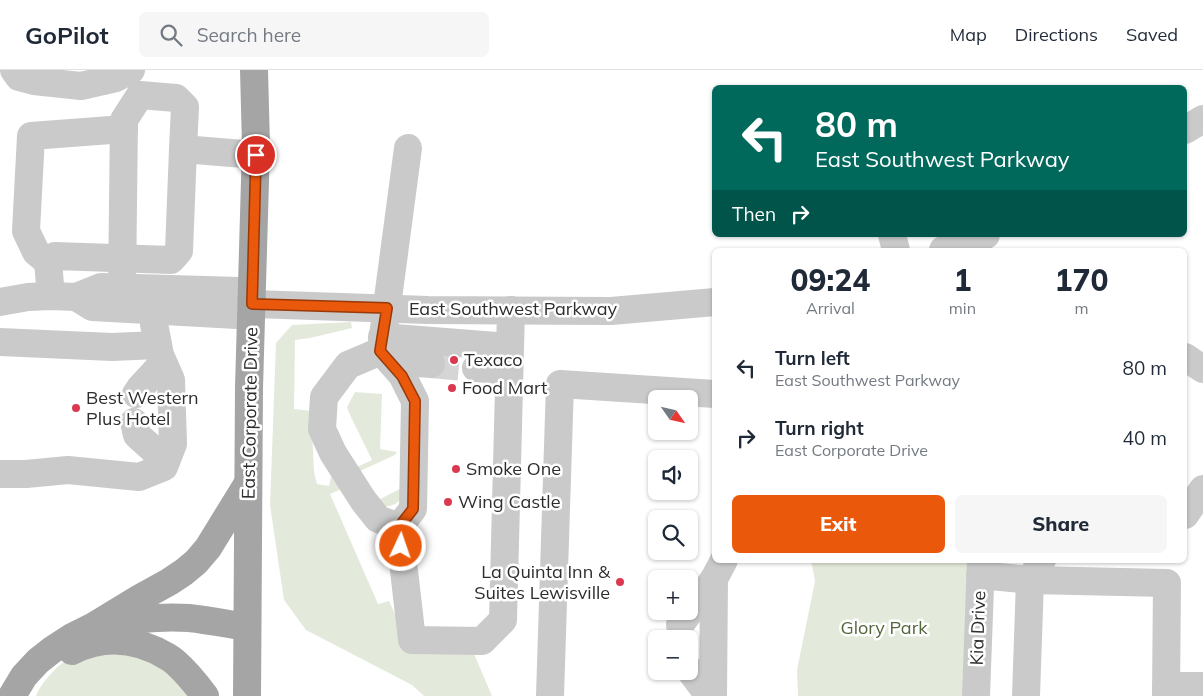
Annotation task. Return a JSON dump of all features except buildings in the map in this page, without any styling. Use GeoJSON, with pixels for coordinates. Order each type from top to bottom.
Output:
{"type":"FeatureCollection","features":[{"type":"Feature","properties":{"kind":"main road","name":"East Corporate Drive"},"geometry":{"type":"LineString","coordinates":[[247,696],[249,388],[256,155],[254,70]]}},
{"type":"Feature","properties":{"kind":"main road"},"geometry":{"type":"LineString","coordinates":[[12,696],[24,676],[38,661],[72,637],[94,626],[184,572],[196,562],[208,548],[248,483]]}},
{"type":"Feature","properties":{"kind":"main road"},"geometry":{"type":"LineString","coordinates":[[94,626],[134,619],[162,617],[190,618],[247,627]]}},
{"type":"Feature","properties":{"kind":"main road"},"geometry":{"type":"LineString","coordinates":[[27,696],[52,664],[73,650],[98,641],[122,640],[151,648],[170,657],[205,696]]}},
{"type":"Feature","properties":{"kind":"street"},"geometry":{"type":"LineString","coordinates":[[14,70],[19,77],[34,81],[81,86],[116,78],[131,70]]}},
{"type":"Feature","properties":{"kind":"street"},"geometry":{"type":"LineString","coordinates":[[48,262],[55,256],[122,259],[171,260],[178,252],[185,107],[176,98],[140,95],[124,120],[122,259],[122,288]]}},
{"type":"Feature","properties":{"kind":"street"},"geometry":{"type":"LineString","coordinates":[[1187,129],[1203,119]]}},
{"type":"Feature","properties":{"kind":"street"},"geometry":{"type":"LineString","coordinates":[[0,302],[28,298],[63,297],[101,287],[240,292],[252,304],[237,315],[92,307],[63,297],[48,262],[36,252],[26,230],[31,136],[124,129]]}},
{"type":"Feature","properties":{"kind":"street"},"geometry":{"type":"LineString","coordinates":[[408,148],[383,350],[402,376],[415,401],[413,509],[399,527],[412,640],[482,641],[503,620],[511,310]]}},
{"type":"Feature","properties":{"kind":"street"},"geometry":{"type":"LineString","coordinates":[[183,149],[256,155]]}},
{"type":"Feature","properties":{"kind":"street"},"geometry":{"type":"LineString","coordinates":[[952,248],[977,242]]}},
{"type":"Feature","properties":{"kind":"street","name":"East Southwest Parkway"},"geometry":{"type":"LineString","coordinates":[[252,304],[612,311],[712,302]]}},
{"type":"Feature","properties":{"kind":"street"},"geometry":{"type":"LineString","coordinates":[[0,474],[26,474],[68,470],[139,477],[164,467],[174,444],[171,380],[161,354],[154,324],[154,310]]}},
{"type":"Feature","properties":{"kind":"street"},"geometry":{"type":"LineString","coordinates":[[0,342],[112,347],[161,354]]}},
{"type":"Feature","properties":{"kind":"street"},"geometry":{"type":"LineString","coordinates":[[383,350],[431,359]]}},
{"type":"Feature","properties":{"kind":"street"},"geometry":{"type":"LineString","coordinates":[[399,527],[378,519],[363,500],[333,453],[322,429],[324,396],[348,365],[383,350],[509,359]]}},
{"type":"Feature","properties":{"kind":"street"},"geometry":{"type":"LineString","coordinates":[[136,394],[161,354]]}},
{"type":"Feature","properties":{"kind":"street"},"geometry":{"type":"LineString","coordinates":[[1187,358],[1203,369]]}},
{"type":"Feature","properties":{"kind":"street"},"geometry":{"type":"LineString","coordinates":[[476,362],[509,359]]}},
{"type":"Feature","properties":{"kind":"street"},"geometry":{"type":"LineString","coordinates":[[550,696],[560,384],[712,394]]}},
{"type":"Feature","properties":{"kind":"street"},"geometry":{"type":"LineString","coordinates":[[134,422],[137,435],[166,461]]}},
{"type":"Feature","properties":{"kind":"street"},"geometry":{"type":"LineString","coordinates":[[1187,512],[1203,489]]}},
{"type":"Feature","properties":{"kind":"street"},"geometry":{"type":"LineString","coordinates":[[980,567],[1036,570],[1167,583],[1166,691],[1203,686]]}},
{"type":"Feature","properties":{"kind":"street","name":"Kia Drive"},"geometry":{"type":"LineString","coordinates":[[976,696],[980,567]]}},
{"type":"Feature","properties":{"kind":"street"},"geometry":{"type":"LineString","coordinates":[[680,625],[719,569]]}},
{"type":"Feature","properties":{"kind":"street"},"geometry":{"type":"LineString","coordinates":[[711,696],[719,569]]}},
{"type":"Feature","properties":{"kind":"street"},"geometry":{"type":"LineString","coordinates":[[1026,696],[1036,570]]}},
{"type":"Feature","properties":{"kind":"street"},"geometry":{"type":"LineString","coordinates":[[698,680],[711,696]]}},
{"type":"Feature","properties":{"kind":"green space"},"geometry":{"type":"Polygon","coordinates":[[[351,322],[352,328],[295,340],[294,409],[311,411],[314,472],[317,484],[329,486],[333,469],[346,487],[330,494],[378,604],[389,601],[406,638],[472,649],[492,696],[424,696],[412,685],[306,630],[284,600],[270,505],[276,343],[292,325],[351,322]]]}},
{"type":"Feature","properties":{"kind":"green space"},"geometry":{"type":"Polygon","coordinates":[[[355,392],[382,394],[380,449],[397,452],[395,455],[360,471],[357,467],[372,460],[347,407],[355,392]]]}},
{"type":"Feature","properties":{"kind":"green space"},"geometry":{"type":"Polygon","coordinates":[[[404,487],[400,499],[393,505],[384,507],[376,501],[404,487]]]}},
{"type":"Feature","properties":{"kind":"green space","name":"Glory Park"},"geometry":{"type":"Polygon","coordinates":[[[812,563],[970,563],[967,696],[798,696],[797,670],[815,581],[812,563]]]}},
{"type":"Feature","properties":{"kind":"green space"},"geometry":{"type":"Polygon","coordinates":[[[91,648],[138,655],[169,672],[188,696],[36,696],[46,679],[62,663],[75,654],[91,648]]]}},
{"type":"Feature","properties":{"kind":"tunnel"},"geometry":{"type":"LineString","coordinates":[[431,364],[476,368]]}},
{"type":"Feature","properties":{"kind":"place","name":"Texaco"},"geometry":{"type":"Point","coordinates":[454,360]}},
{"type":"Feature","properties":{"kind":"place","name":"Food Mart"},"geometry":{"type":"Point","coordinates":[452,388]}},
{"type":"Feature","properties":{"kind":"place","name":"Best Western Plus Hotel"},"geometry":{"type":"Point","coordinates":[76,408]}},
{"type":"Feature","properties":{"kind":"place","name":"Smoke One"},"geometry":{"type":"Point","coordinates":[456,469]}},
{"type":"Feature","properties":{"kind":"place","name":"Wing Castle"},"geometry":{"type":"Point","coordinates":[448,502]}},
{"type":"Feature","properties":{"kind":"place","name":"La Quinta Inn & Suites Lewisville"},"geometry":{"type":"Point","coordinates":[620,582]}},
{"type":"Feature","properties":{"kind":"route"},"geometry":{"type":"LineString","coordinates":[[256,155],[252,304],[387,308],[380,351],[402,376],[415,401],[413,509],[399,527],[401,546]]}}]}
